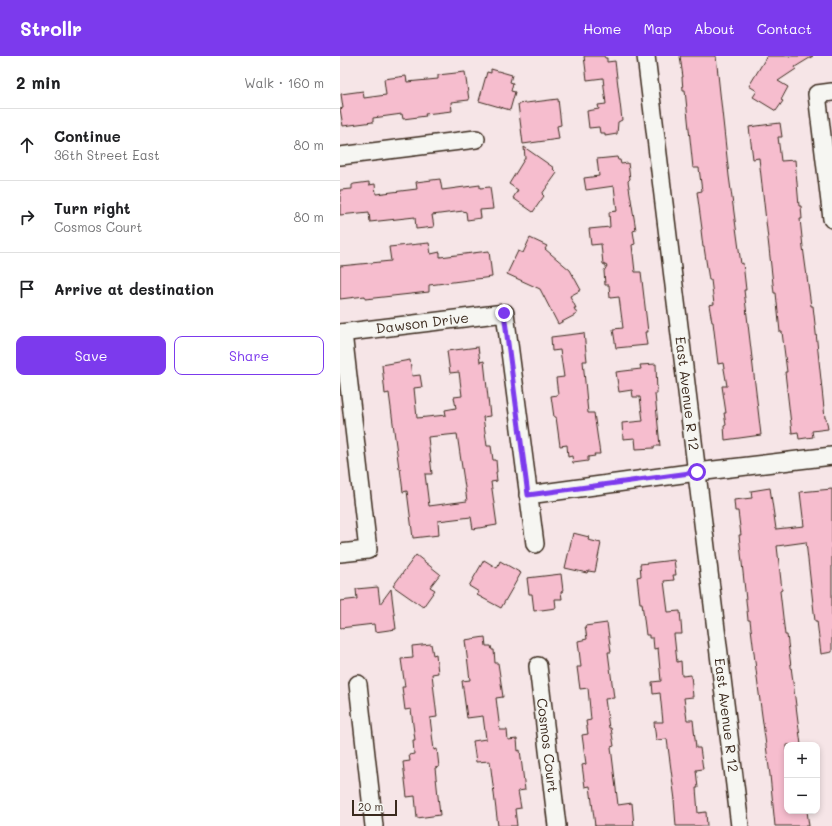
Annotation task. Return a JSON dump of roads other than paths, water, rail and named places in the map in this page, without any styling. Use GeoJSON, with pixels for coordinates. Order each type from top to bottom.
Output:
{"type":"FeatureCollection","features":[{"type":"Feature","properties":{"kind":"street","name":"East Avenue R 12"},"geometry":{"type":"LineString","coordinates":[[646,56],[740,826]]}},
{"type":"Feature","properties":{"kind":"street"},"geometry":{"type":"LineString","coordinates":[[824,93],[832,219]]}},
{"type":"Feature","properties":{"kind":"street"},"geometry":{"type":"LineString","coordinates":[[340,156],[476,139]]}},
{"type":"Feature","properties":{"kind":"street","name":"Dawson Drive"},"geometry":{"type":"LineString","coordinates":[[342,333],[504,313],[528,495]]}},
{"type":"Feature","properties":{"kind":"street"},"geometry":{"type":"LineString","coordinates":[[340,553],[368,550],[342,333]]}},
{"type":"Feature","properties":{"kind":"street"},"geometry":{"type":"LineString","coordinates":[[535,544],[528,495],[697,472],[832,456]]}},
{"type":"Feature","properties":{"kind":"street","name":"Cosmos Court"},"geometry":{"type":"LineString","coordinates":[[538,666],[557,826]]}},
{"type":"Feature","properties":{"kind":"street"},"geometry":{"type":"LineString","coordinates":[[358,684],[374,826]]}}]}
